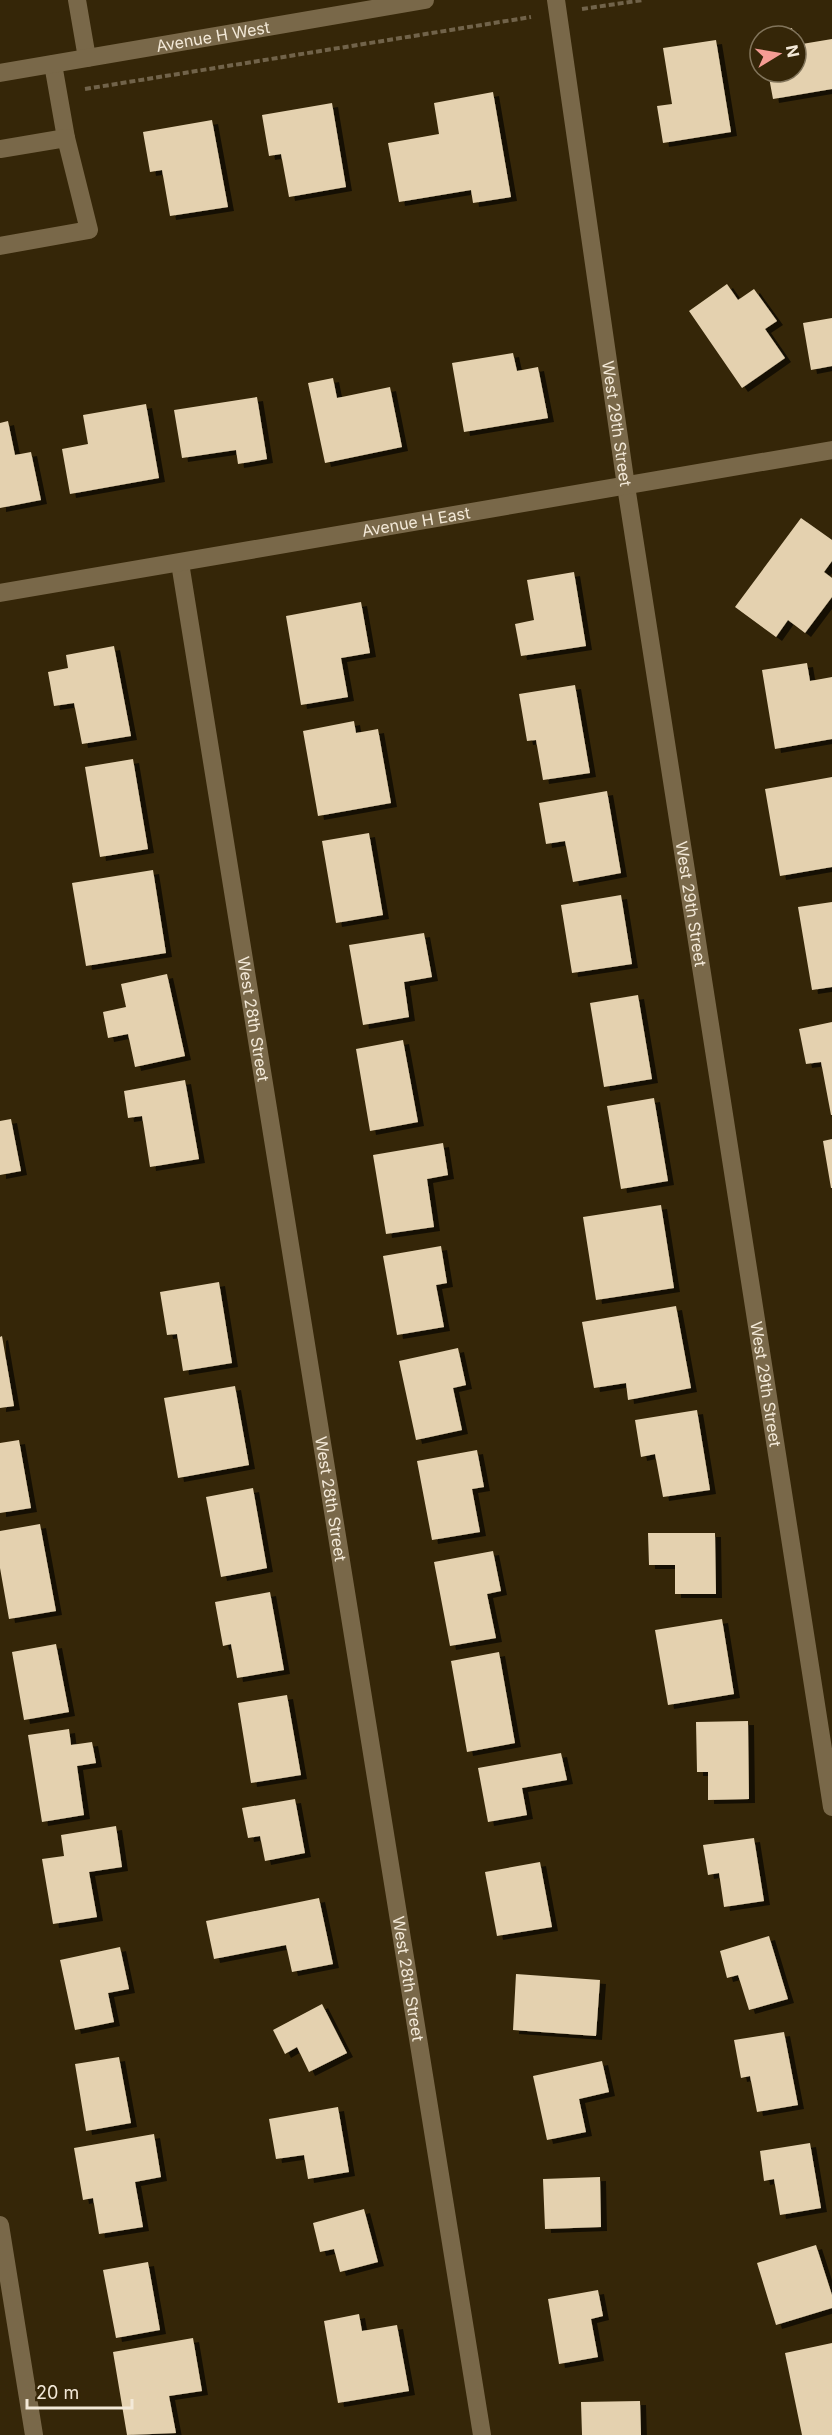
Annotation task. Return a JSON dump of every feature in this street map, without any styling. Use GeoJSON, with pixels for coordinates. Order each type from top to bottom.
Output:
{"type":"FeatureCollection","features":[{"type":"Feature","properties":{"kind":"street"},"geometry":{"type":"LineString","coordinates":[[77,0],[87,58]]}},
{"type":"Feature","properties":{"kind":"street","name":"Avenue H West"},"geometry":{"type":"LineString","coordinates":[[0,73],[425,0]]}},
{"type":"Feature","properties":{"kind":"street","name":"West 29th Street"},"geometry":{"type":"LineString","coordinates":[[557,7],[626,486],[832,1807]]}},
{"type":"Feature","properties":{"kind":"street"},"geometry":{"type":"LineString","coordinates":[[0,246],[89,230],[66,138],[53,64]]}},
{"type":"Feature","properties":{"kind":"street"},"geometry":{"type":"LineString","coordinates":[[0,149],[66,138]]}},
{"type":"Feature","properties":{"kind":"street","name":"Avenue H East"},"geometry":{"type":"LineString","coordinates":[[0,593],[832,450]]}},
{"type":"Feature","properties":{"kind":"street","name":"West 28th Street"},"geometry":{"type":"LineString","coordinates":[[180,563],[482,2435]]}},
{"type":"Feature","properties":{"kind":"street"},"geometry":{"type":"LineString","coordinates":[[0,2225],[34,2435]]}},
{"type":"Feature","properties":{"kind":"path"},"geometry":{"type":"LineString","coordinates":[[58,93],[203,72],[557,7],[643,0]]}},
{"type":"Feature","properties":{"kind":"building"},"geometry":{"type":"Polygon","coordinates":[[[832,39],[832,89],[773,99],[770,84],[808,84],[808,43],[832,39]]]}},
{"type":"Feature","properties":{"kind":"building"},"geometry":{"type":"Polygon","coordinates":[[[716,40],[731,132],[663,143],[657,106],[672,104],[663,48],[716,40]]]}},
{"type":"Feature","properties":{"kind":"building"},"geometry":{"type":"Polygon","coordinates":[[[493,92],[511,197],[473,203],[471,190],[399,202],[388,143],[439,134],[434,103],[493,92]]]}},
{"type":"Feature","properties":{"kind":"building"},"geometry":{"type":"Polygon","coordinates":[[[332,103],[346,187],[289,197],[281,154],[269,156],[262,115],[332,103]]]}},
{"type":"Feature","properties":{"kind":"building"},"geometry":{"type":"Polygon","coordinates":[[[212,120],[228,207],[170,216],[162,170],[150,172],[143,132],[212,120]]]}},
{"type":"Feature","properties":{"kind":"building"},"geometry":{"type":"Polygon","coordinates":[[[727,284],[738,300],[754,289],[777,321],[765,329],[785,358],[742,388],[689,311],[727,284]]]}},
{"type":"Feature","properties":{"kind":"building"},"geometry":{"type":"Polygon","coordinates":[[[832,318],[832,366],[811,370],[803,323],[832,318]]]}},
{"type":"Feature","properties":{"kind":"building"},"geometry":{"type":"Polygon","coordinates":[[[513,353],[517,371],[538,367],[548,418],[464,432],[452,363],[513,353]]]}},
{"type":"Feature","properties":{"kind":"building"},"geometry":{"type":"Polygon","coordinates":[[[333,378],[337,398],[390,387],[402,447],[325,463],[308,383],[333,378]]]}},
{"type":"Feature","properties":{"kind":"building"},"geometry":{"type":"Polygon","coordinates":[[[257,397],[267,459],[238,464],[236,450],[182,458],[174,410],[257,397]]]}},
{"type":"Feature","properties":{"kind":"building"},"geometry":{"type":"Polygon","coordinates":[[[146,404],[159,478],[70,494],[62,449],[88,444],[83,415],[146,404]]]}},
{"type":"Feature","properties":{"kind":"building"},"geometry":{"type":"Polygon","coordinates":[[[8,421],[15,455],[31,452],[41,500],[0,508],[0,423],[8,421]]]}},
{"type":"Feature","properties":{"kind":"building"},"geometry":{"type":"Polygon","coordinates":[[[801,518],[832,540],[832,561],[824,572],[832,578],[832,597],[805,633],[788,620],[776,637],[735,607],[801,518]]]}},
{"type":"Feature","properties":{"kind":"building"},"geometry":{"type":"Polygon","coordinates":[[[574,572],[586,646],[521,656],[515,624],[534,620],[527,580],[574,572]]]}},
{"type":"Feature","properties":{"kind":"building"},"geometry":{"type":"Polygon","coordinates":[[[361,602],[370,653],[341,658],[348,697],[301,705],[286,616],[361,602]]]}},
{"type":"Feature","properties":{"kind":"building"},"geometry":{"type":"Polygon","coordinates":[[[114,646],[131,736],[82,744],[74,703],[54,706],[48,672],[68,668],[66,655],[114,646]]]}},
{"type":"Feature","properties":{"kind":"building"},"geometry":{"type":"Polygon","coordinates":[[[807,663],[810,681],[832,677],[832,739],[775,749],[762,670],[807,663]]]}},
{"type":"Feature","properties":{"kind":"building"},"geometry":{"type":"Polygon","coordinates":[[[575,685],[590,773],[543,780],[536,740],[527,741],[519,694],[575,685]]]}},
{"type":"Feature","properties":{"kind":"building"},"geometry":{"type":"Polygon","coordinates":[[[354,721],[356,733],[378,729],[391,803],[318,816],[303,731],[354,721]]]}},
{"type":"Feature","properties":{"kind":"building"},"geometry":{"type":"Polygon","coordinates":[[[133,759],[148,849],[100,857],[85,767],[133,759]]]}},
{"type":"Feature","properties":{"kind":"building"},"geometry":{"type":"Polygon","coordinates":[[[832,777],[832,867],[780,876],[765,789],[832,777]]]}},
{"type":"Feature","properties":{"kind":"building"},"geometry":{"type":"Polygon","coordinates":[[[607,791],[621,873],[573,882],[565,841],[546,844],[539,803],[607,791]]]}},
{"type":"Feature","properties":{"kind":"building"},"geometry":{"type":"Polygon","coordinates":[[[369,833],[383,915],[336,923],[322,841],[369,833]]]}},
{"type":"Feature","properties":{"kind":"building"},"geometry":{"type":"Polygon","coordinates":[[[153,870],[166,953],[86,966],[72,883],[153,870]]]}},
{"type":"Feature","properties":{"kind":"building"},"geometry":{"type":"Polygon","coordinates":[[[621,895],[632,964],[572,973],[561,905],[621,895]]]}},
{"type":"Feature","properties":{"kind":"building"},"geometry":{"type":"Polygon","coordinates":[[[832,902],[832,987],[812,990],[798,907],[832,902]]]}},
{"type":"Feature","properties":{"kind":"building"},"geometry":{"type":"Polygon","coordinates":[[[424,933],[432,977],[404,982],[409,1017],[363,1025],[349,945],[424,933]]]}},
{"type":"Feature","properties":{"kind":"building"},"geometry":{"type":"Polygon","coordinates":[[[167,974],[185,1056],[135,1067],[128,1034],[108,1038],[103,1012],[126,1007],[121,984],[167,974]]]}},
{"type":"Feature","properties":{"kind":"building"},"geometry":{"type":"Polygon","coordinates":[[[638,995],[652,1079],[604,1087],[590,1003],[638,995]]]}},
{"type":"Feature","properties":{"kind":"building"},"geometry":{"type":"Polygon","coordinates":[[[832,1022],[831,1115],[821,1062],[806,1064],[799,1029],[832,1022]]]}},
{"type":"Feature","properties":{"kind":"building"},"geometry":{"type":"Polygon","coordinates":[[[403,1040],[418,1122],[370,1131],[356,1049],[403,1040]]]}},
{"type":"Feature","properties":{"kind":"building"},"geometry":{"type":"Polygon","coordinates":[[[185,1080],[199,1159],[150,1167],[142,1116],[128,1118],[124,1091],[185,1080]]]}},
{"type":"Feature","properties":{"kind":"building"},"geometry":{"type":"Polygon","coordinates":[[[654,1098],[668,1181],[621,1189],[607,1106],[654,1098]]]}},
{"type":"Feature","properties":{"kind":"building"},"geometry":{"type":"Polygon","coordinates":[[[11,1119],[21,1171],[0,1175],[0,1121],[11,1119]]]}},
{"type":"Feature","properties":{"kind":"building"},"geometry":{"type":"Polygon","coordinates":[[[832,1139],[832,1188],[831,1188],[823,1141],[832,1139]]]}},
{"type":"Feature","properties":{"kind":"building"},"geometry":{"type":"Polygon","coordinates":[[[443,1143],[448,1175],[427,1179],[434,1227],[386,1234],[373,1155],[443,1143]]]}},
{"type":"Feature","properties":{"kind":"building"},"geometry":{"type":"Polygon","coordinates":[[[661,1205],[674,1288],[596,1300],[583,1217],[661,1205]]]}},
{"type":"Feature","properties":{"kind":"building"},"geometry":{"type":"Polygon","coordinates":[[[441,1246],[447,1283],[436,1285],[444,1327],[397,1335],[383,1256],[441,1246]]]}},
{"type":"Feature","properties":{"kind":"building"},"geometry":{"type":"Polygon","coordinates":[[[219,1282],[232,1363],[183,1371],[177,1334],[167,1335],[160,1292],[219,1282]]]}},
{"type":"Feature","properties":{"kind":"building"},"geometry":{"type":"Polygon","coordinates":[[[676,1306],[691,1388],[628,1400],[626,1383],[594,1388],[582,1322],[676,1306]]]}},
{"type":"Feature","properties":{"kind":"building"},"geometry":{"type":"Polygon","coordinates":[[[2,1336],[14,1406],[0,1408],[0,1337],[2,1336]]]}},
{"type":"Feature","properties":{"kind":"building"},"geometry":{"type":"Polygon","coordinates":[[[458,1348],[466,1385],[453,1388],[462,1430],[416,1440],[399,1361],[458,1348]]]}},
{"type":"Feature","properties":{"kind":"building"},"geometry":{"type":"Polygon","coordinates":[[[235,1386],[249,1465],[178,1478],[164,1398],[235,1386]]]}},
{"type":"Feature","properties":{"kind":"building"},"geometry":{"type":"Polygon","coordinates":[[[697,1410],[710,1490],[663,1497],[655,1454],[641,1457],[635,1420],[697,1410]]]}},
{"type":"Feature","properties":{"kind":"building"},"geometry":{"type":"Polygon","coordinates":[[[19,1440],[31,1508],[0,1513],[0,1443],[19,1440]]]}},
{"type":"Feature","properties":{"kind":"building"},"geometry":{"type":"Polygon","coordinates":[[[477,1450],[484,1487],[472,1489],[480,1532],[432,1540],[417,1461],[477,1450]]]}},
{"type":"Feature","properties":{"kind":"building"},"geometry":{"type":"Polygon","coordinates":[[[253,1488],[267,1568],[221,1577],[206,1497],[253,1488]]]}},
{"type":"Feature","properties":{"kind":"building"},"geometry":{"type":"Polygon","coordinates":[[[40,1524],[56,1611],[9,1619],[0,1568],[0,1531],[40,1524]]]}},
{"type":"Feature","properties":{"kind":"building"},"geometry":{"type":"Polygon","coordinates":[[[648,1533],[715,1533],[716,1594],[675,1594],[675,1565],[649,1565],[648,1533]]]}},
{"type":"Feature","properties":{"kind":"building"},"geometry":{"type":"Polygon","coordinates":[[[493,1551],[501,1591],[487,1594],[496,1638],[450,1646],[434,1562],[493,1551]]]}},
{"type":"Feature","properties":{"kind":"building"},"geometry":{"type":"Polygon","coordinates":[[[270,1592],[284,1670],[237,1678],[231,1644],[223,1646],[215,1602],[270,1592]]]}},
{"type":"Feature","properties":{"kind":"building"},"geometry":{"type":"Polygon","coordinates":[[[722,1619],[734,1694],[668,1705],[655,1630],[722,1619]]]}},
{"type":"Feature","properties":{"kind":"building"},"geometry":{"type":"Polygon","coordinates":[[[56,1644],[69,1712],[24,1720],[12,1652],[56,1644]]]}},
{"type":"Feature","properties":{"kind":"building"},"geometry":{"type":"Polygon","coordinates":[[[499,1652],[515,1743],[467,1752],[451,1661],[499,1652]]]}},
{"type":"Feature","properties":{"kind":"building"},"geometry":{"type":"Polygon","coordinates":[[[287,1695],[301,1775],[251,1783],[238,1703],[287,1695]]]}},
{"type":"Feature","properties":{"kind":"building"},"geometry":{"type":"Polygon","coordinates":[[[748,1721],[749,1799],[708,1800],[708,1772],[697,1772],[696,1722],[748,1721]]]}},
{"type":"Feature","properties":{"kind":"building"},"geometry":{"type":"Polygon","coordinates":[[[69,1729],[71,1745],[92,1742],[96,1763],[77,1766],[84,1815],[42,1822],[28,1735],[69,1729]]]}},
{"type":"Feature","properties":{"kind":"building"},"geometry":{"type":"Polygon","coordinates":[[[561,1753],[567,1780],[522,1788],[527,1815],[488,1822],[478,1768],[561,1753]]]}},
{"type":"Feature","properties":{"kind":"building"},"geometry":{"type":"Polygon","coordinates":[[[295,1799],[305,1853],[265,1861],[260,1836],[248,1838],[242,1808],[295,1799]]]}},
{"type":"Feature","properties":{"kind":"building"},"geometry":{"type":"Polygon","coordinates":[[[116,1826],[122,1867],[89,1872],[97,1917],[53,1924],[42,1859],[64,1856],[61,1835],[116,1826]]]}},
{"type":"Feature","properties":{"kind":"building"},"geometry":{"type":"Polygon","coordinates":[[[754,1838],[764,1901],[724,1907],[719,1873],[708,1875],[703,1845],[754,1838]]]}},
{"type":"Feature","properties":{"kind":"building"},"geometry":{"type":"Polygon","coordinates":[[[540,1862],[552,1927],[497,1936],[485,1872],[540,1862]]]}},
{"type":"Feature","properties":{"kind":"building"},"geometry":{"type":"Polygon","coordinates":[[[319,1898],[333,1964],[292,1972],[286,1945],[214,1959],[206,1921],[319,1898]]]}},
{"type":"Feature","properties":{"kind":"building"},"geometry":{"type":"Polygon","coordinates":[[[769,1936],[788,1999],[749,2010],[738,1975],[727,1978],[720,1951],[769,1936]]]}},
{"type":"Feature","properties":{"kind":"building"},"geometry":{"type":"Polygon","coordinates":[[[120,1947],[129,1989],[108,1993],[114,2022],[75,2030],[60,1960],[120,1947]]]}},
{"type":"Feature","properties":{"kind":"building"},"geometry":{"type":"Polygon","coordinates":[[[516,1974],[600,1980],[596,2036],[513,2030],[516,1974]]]}},
{"type":"Feature","properties":{"kind":"building"},"geometry":{"type":"Polygon","coordinates":[[[322,2004],[347,2053],[309,2072],[297,2047],[285,2054],[273,2030],[322,2004]]]}},
{"type":"Feature","properties":{"kind":"building"},"geometry":{"type":"Polygon","coordinates":[[[784,2032],[798,2105],[757,2112],[750,2076],[741,2078],[734,2040],[784,2032]]]}},
{"type":"Feature","properties":{"kind":"building"},"geometry":{"type":"Polygon","coordinates":[[[119,2057],[131,2123],[86,2131],[75,2064],[119,2057]]]}},
{"type":"Feature","properties":{"kind":"building"},"geometry":{"type":"Polygon","coordinates":[[[602,2061],[609,2092],[579,2099],[586,2132],[547,2140],[533,2076],[602,2061]]]}},
{"type":"Feature","properties":{"kind":"building"},"geometry":{"type":"Polygon","coordinates":[[[338,2107],[349,2172],[308,2179],[304,2155],[276,2159],[269,2119],[338,2107]]]}},
{"type":"Feature","properties":{"kind":"building"},"geometry":{"type":"Polygon","coordinates":[[[154,2134],[161,2177],[135,2182],[143,2227],[99,2234],[93,2198],[83,2200],[74,2148],[154,2134]]]}},
{"type":"Feature","properties":{"kind":"building"},"geometry":{"type":"Polygon","coordinates":[[[810,2143],[821,2208],[780,2215],[774,2179],[764,2181],[760,2151],[810,2143]]]}},
{"type":"Feature","properties":{"kind":"building"},"geometry":{"type":"Polygon","coordinates":[[[600,2177],[601,2227],[545,2229],[543,2179],[600,2177]]]}},
{"type":"Feature","properties":{"kind":"building"},"geometry":{"type":"Polygon","coordinates":[[[364,2209],[378,2262],[340,2272],[334,2249],[320,2252],[313,2223],[364,2209]]]}},
{"type":"Feature","properties":{"kind":"building"},"geometry":{"type":"Polygon","coordinates":[[[816,2245],[832,2295],[832,2308],[776,2325],[757,2263],[816,2245]]]}},
{"type":"Feature","properties":{"kind":"building"},"geometry":{"type":"Polygon","coordinates":[[[148,2262],[160,2330],[116,2338],[103,2270],[148,2262]]]}},
{"type":"Feature","properties":{"kind":"building"},"geometry":{"type":"Polygon","coordinates":[[[598,2290],[603,2316],[591,2319],[598,2357],[559,2364],[548,2299],[598,2290]]]}},
{"type":"Feature","properties":{"kind":"building"},"geometry":{"type":"Polygon","coordinates":[[[359,2314],[362,2331],[397,2325],[409,2391],[338,2403],[324,2321],[359,2314]]]}},
{"type":"Feature","properties":{"kind":"building"},"geometry":{"type":"Polygon","coordinates":[[[193,2338],[202,2391],[169,2396],[176,2433],[127,2435],[113,2352],[193,2338]]]}},
{"type":"Feature","properties":{"kind":"building"},"geometry":{"type":"Polygon","coordinates":[[[832,2343],[832,2435],[802,2435],[785,2353],[832,2343]]]}},
{"type":"Feature","properties":{"kind":"building"},"geometry":{"type":"Polygon","coordinates":[[[640,2401],[641,2435],[582,2435],[581,2402],[640,2401]]]}}]}
